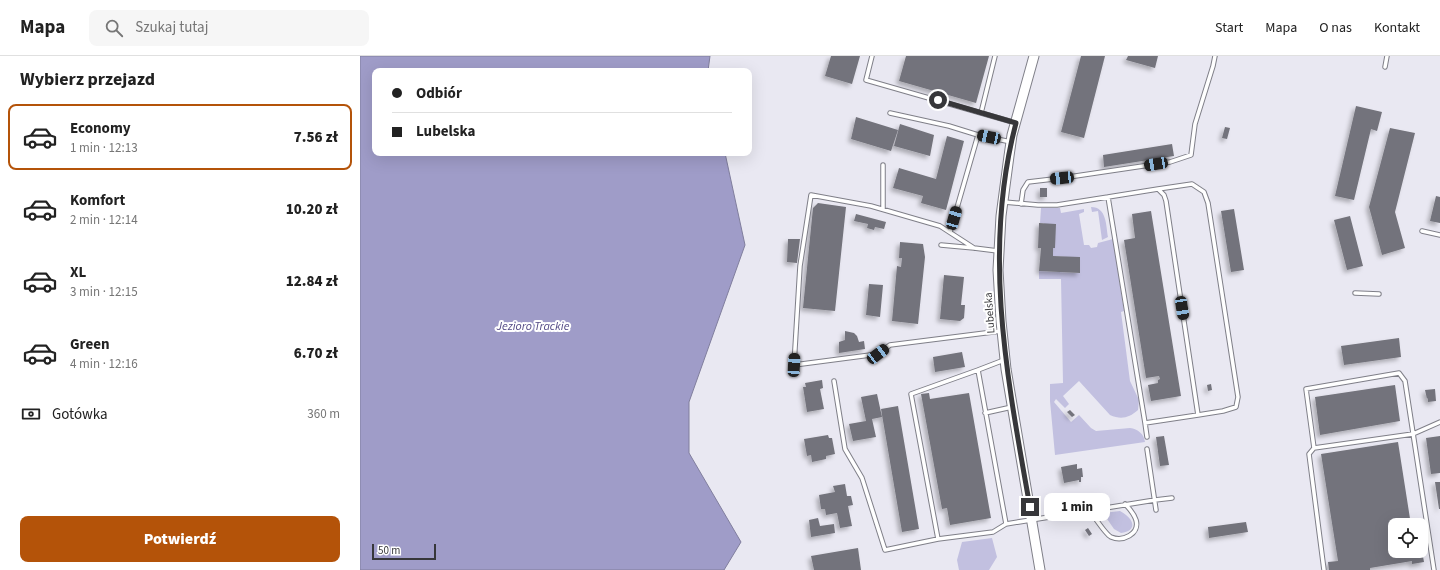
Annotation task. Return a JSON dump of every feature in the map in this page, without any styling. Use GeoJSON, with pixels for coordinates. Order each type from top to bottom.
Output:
{"type":"FeatureCollection","features":[{"type":"Feature","properties":{"kind":"street","name":"Lubelska"},"geometry":{"type":"LineString","coordinates":[[1034,56],[1011,142],[1002,202],[999,251],[999,289],[1005,360],[1040,570]]}},
{"type":"Feature","properties":{"kind":"lane"},"geometry":{"type":"LineString","coordinates":[[872,56],[866,80],[1016,123]]}},
{"type":"Feature","properties":{"kind":"lane"},"geometry":{"type":"LineString","coordinates":[[981,113],[995,56]]}},
{"type":"Feature","properties":{"kind":"lane"},"geometry":{"type":"LineString","coordinates":[[1021,204],[1023,190],[1028,182],[1170,162],[1191,155],[1195,124],[1215,56]]}},
{"type":"Feature","properties":{"kind":"lane"},"geometry":{"type":"LineString","coordinates":[[1385,67],[1387,56]]}},
{"type":"Feature","properties":{"kind":"lane"},"geometry":{"type":"LineString","coordinates":[[890,113],[1011,142]]}},
{"type":"Feature","properties":{"kind":"lane"},"geometry":{"type":"LineString","coordinates":[[950,232],[978,134]]}},
{"type":"Feature","properties":{"kind":"lane"},"geometry":{"type":"LineString","coordinates":[[883,165],[883,209]]}},
{"type":"Feature","properties":{"kind":"lane"},"geometry":{"type":"LineString","coordinates":[[1002,202],[1038,205],[1057,204],[1192,184],[1204,192],[1208,203],[1238,397],[1236,407],[1224,411],[1145,423]]}},
{"type":"Feature","properties":{"kind":"lane"},"geometry":{"type":"LineString","coordinates":[[1158,189],[1164,194],[1166,201],[1198,415]]}},
{"type":"Feature","properties":{"kind":"lane"},"geometry":{"type":"LineString","coordinates":[[974,248],[940,226],[883,209],[811,195],[800,266],[794,365],[878,354],[890,345],[1002,331]]}},
{"type":"Feature","properties":{"kind":"lane"},"geometry":{"type":"LineString","coordinates":[[1108,197],[1147,437]]}},
{"type":"Feature","properties":{"kind":"lane"},"geometry":{"type":"LineString","coordinates":[[1422,232],[1440,235]]}},
{"type":"Feature","properties":{"kind":"lane"},"geometry":{"type":"LineString","coordinates":[[941,245],[999,251]]}},
{"type":"Feature","properties":{"kind":"lane"},"geometry":{"type":"LineString","coordinates":[[1355,294],[1379,294]]}},
{"type":"Feature","properties":{"kind":"lane"},"geometry":{"type":"LineString","coordinates":[[938,539],[911,394],[1005,360]]}},
{"type":"Feature","properties":{"kind":"lane"},"geometry":{"type":"LineString","coordinates":[[978,370],[1006,524]]}},
{"type":"Feature","properties":{"kind":"lane"},"geometry":{"type":"LineString","coordinates":[[1314,448],[1306,389],[1399,373],[1405,381],[1434,570]]}},
{"type":"Feature","properties":{"kind":"lane"},"geometry":{"type":"LineString","coordinates":[[834,381],[845,449],[862,478],[885,550],[938,539],[993,532],[1006,524],[1172,498]]}},
{"type":"Feature","properties":{"kind":"lane"},"geometry":{"type":"LineString","coordinates":[[985,413],[1013,407]]}},
{"type":"Feature","properties":{"kind":"lane"},"geometry":{"type":"LineString","coordinates":[[1324,570],[1309,454],[1314,448],[1413,434],[1440,422]]}},
{"type":"Feature","properties":{"kind":"lane"},"geometry":{"type":"LineString","coordinates":[[1147,449],[1156,510]]}},
{"type":"Feature","properties":{"kind":"lane"},"geometry":{"type":"LineString","coordinates":[[1089,510],[1110,537],[1120,539],[1129,537],[1135,530],[1137,521],[1126,504]]}},
{"type":"Feature","properties":{"kind":"shaded area"},"geometry":{"type":"Polygon","coordinates":[[[1091,207],[1100,210],[1105,218],[1108,237],[1102,240],[1098,211],[1092,212],[1091,207]]]}},
{"type":"Feature","properties":{"kind":"shaded area"},"geometry":{"type":"Polygon","coordinates":[[[1041,208],[1060,208],[1061,213],[1084,209],[1084,212],[1079,214],[1084,245],[1089,245],[1091,248],[1097,247],[1098,243],[1113,239],[1124,311],[1121,312],[1130,381],[1139,400],[1138,410],[1135,413],[1121,418],[1114,417],[1110,415],[1079,381],[1063,396],[1069,404],[1065,408],[1056,399],[1054,402],[1071,422],[1079,415],[1091,428],[1096,431],[1130,428],[1142,434],[1145,442],[1055,455],[1050,384],[1063,383],[1061,279],[1039,279],[1039,271],[1080,273],[1080,258],[1053,256],[1044,223],[1040,223],[1041,208]]]}},
{"type":"Feature","properties":{"kind":"shaded area"},"geometry":{"type":"Polygon","coordinates":[[[1120,511],[1131,520],[1132,523],[1131,529],[1121,533],[1114,529],[1103,513],[1120,511]]]}},
{"type":"Feature","properties":{"kind":"shaded area"},"geometry":{"type":"Polygon","coordinates":[[[992,538],[997,557],[989,570],[959,570],[957,560],[962,542],[992,538]]]}},
{"type":"Feature","properties":{"kind":"water","name":"Jezioro Trackie"},"geometry":{"type":"Polygon","coordinates":[[[360,56],[710,56],[708,68],[372,68],[372,156],[726,156],[745,245],[689,402],[689,453],[741,542],[724,570],[360,570],[360,56]]]}},
{"type":"Feature","properties":{"kind":"building"},"geometry":{"type":"Polygon","coordinates":[[[831,56],[860,56],[852,84],[825,76],[831,56]]]}},
{"type":"Feature","properties":{"kind":"building"},"geometry":{"type":"Polygon","coordinates":[[[906,56],[989,56],[976,103],[899,81],[906,56]]]}},
{"type":"Feature","properties":{"kind":"building"},"geometry":{"type":"Polygon","coordinates":[[[1081,56],[1105,56],[1084,138],[1061,132],[1081,56]]]}},
{"type":"Feature","properties":{"kind":"building"},"geometry":{"type":"Polygon","coordinates":[[[1128,56],[1158,56],[1155,68],[1126,60],[1128,56]]]}},
{"type":"Feature","properties":{"kind":"building"},"geometry":{"type":"Polygon","coordinates":[[[1356,106],[1382,112],[1377,131],[1371,129],[1354,200],[1335,196],[1356,106]]]}},
{"type":"Feature","properties":{"kind":"building"},"geometry":{"type":"Polygon","coordinates":[[[856,117],[898,130],[891,151],[851,139],[856,117]]]}},
{"type":"Feature","properties":{"kind":"building"},"geometry":{"type":"Polygon","coordinates":[[[900,124],[934,135],[930,156],[894,146],[900,124]]]}},
{"type":"Feature","properties":{"kind":"building"},"geometry":{"type":"Polygon","coordinates":[[[1225,127],[1230,128],[1227,139],[1222,138],[1225,127]]]}},
{"type":"Feature","properties":{"kind":"building"},"geometry":{"type":"Polygon","coordinates":[[[1390,128],[1415,133],[1395,212],[1405,248],[1382,255],[1369,207],[1390,128]]]}},
{"type":"Feature","properties":{"kind":"building"},"geometry":{"type":"Polygon","coordinates":[[[947,136],[964,141],[946,210],[921,203],[923,196],[893,188],[899,168],[936,179],[947,136]]]}},
{"type":"Feature","properties":{"kind":"building"},"geometry":{"type":"Polygon","coordinates":[[[1172,144],[1174,156],[1104,167],[1103,155],[1172,144]]]}},
{"type":"Feature","properties":{"kind":"building"},"geometry":{"type":"Polygon","coordinates":[[[1040,188],[1047,188],[1047,197],[1040,197],[1040,188]]]}},
{"type":"Feature","properties":{"kind":"building"},"geometry":{"type":"Polygon","coordinates":[[[1436,196],[1440,197],[1440,223],[1430,221],[1436,196]]]}},
{"type":"Feature","properties":{"kind":"building"},"geometry":{"type":"Polygon","coordinates":[[[818,203],[846,207],[835,311],[803,308],[813,208],[818,203]]]}},
{"type":"Feature","properties":{"kind":"building"},"geometry":{"type":"Polygon","coordinates":[[[1234,209],[1244,270],[1231,272],[1221,211],[1234,209]]]}},
{"type":"Feature","properties":{"kind":"building"},"geometry":{"type":"Polygon","coordinates":[[[1151,211],[1181,396],[1151,401],[1148,385],[1158,383],[1158,380],[1160,379],[1159,376],[1146,378],[1124,240],[1135,238],[1132,214],[1151,211]]]}},
{"type":"Feature","properties":{"kind":"building"},"geometry":{"type":"Polygon","coordinates":[[[856,214],[886,222],[884,229],[875,227],[874,230],[867,228],[868,224],[854,221],[856,214]]]}},
{"type":"Feature","properties":{"kind":"building"},"geometry":{"type":"Polygon","coordinates":[[[1350,216],[1363,266],[1347,270],[1334,220],[1350,216]]]}},
{"type":"Feature","properties":{"kind":"building"},"geometry":{"type":"Polygon","coordinates":[[[1039,223],[1056,224],[1055,248],[1053,248],[1053,256],[1080,257],[1080,273],[1039,271],[1041,248],[1038,248],[1039,223]]]}},
{"type":"Feature","properties":{"kind":"building"},"geometry":{"type":"Polygon","coordinates":[[[788,239],[800,239],[797,263],[787,262],[788,239]]]}},
{"type":"Feature","properties":{"kind":"building"},"geometry":{"type":"Polygon","coordinates":[[[900,242],[923,244],[925,257],[918,324],[892,321],[897,266],[901,267],[902,258],[899,258],[900,242]]]}},
{"type":"Feature","properties":{"kind":"building"},"geometry":{"type":"Polygon","coordinates":[[[944,275],[964,277],[961,305],[965,305],[964,318],[960,321],[940,319],[944,275]]]}},
{"type":"Feature","properties":{"kind":"building"},"geometry":{"type":"Polygon","coordinates":[[[869,284],[883,285],[880,317],[866,315],[869,284]]]}},
{"type":"Feature","properties":{"kind":"building"},"geometry":{"type":"Polygon","coordinates":[[[845,331],[854,333],[859,342],[864,341],[865,349],[839,353],[839,342],[845,340],[845,331]]]}},
{"type":"Feature","properties":{"kind":"building"},"geometry":{"type":"Polygon","coordinates":[[[1399,338],[1401,357],[1344,365],[1341,346],[1399,338]]]}},
{"type":"Feature","properties":{"kind":"building"},"geometry":{"type":"Polygon","coordinates":[[[962,352],[965,367],[935,372],[933,357],[962,352]]]}},
{"type":"Feature","properties":{"kind":"building"},"geometry":{"type":"Polygon","coordinates":[[[822,380],[823,388],[820,389],[824,409],[807,412],[803,387],[806,387],[805,383],[822,380]]]}},
{"type":"Feature","properties":{"kind":"building"},"geometry":{"type":"Polygon","coordinates":[[[1211,384],[1212,390],[1208,391],[1207,385],[1211,384]]]}},
{"type":"Feature","properties":{"kind":"building"},"geometry":{"type":"Polygon","coordinates":[[[1395,385],[1400,421],[1320,435],[1315,397],[1395,385]]]}},
{"type":"Feature","properties":{"kind":"building"},"geometry":{"type":"Polygon","coordinates":[[[1435,389],[1436,401],[1428,402],[1425,390],[1435,389]]]}},
{"type":"Feature","properties":{"kind":"building"},"geometry":{"type":"Polygon","coordinates":[[[929,393],[930,399],[969,393],[991,518],[950,525],[947,508],[942,509],[921,394],[929,393]]]}},
{"type":"Feature","properties":{"kind":"building"},"geometry":{"type":"Polygon","coordinates":[[[877,394],[882,417],[872,419],[876,437],[853,441],[849,424],[866,421],[861,397],[877,394]]]}},
{"type":"Feature","properties":{"kind":"building"},"geometry":{"type":"Polygon","coordinates":[[[898,406],[919,529],[902,532],[881,409],[898,406]]]}},
{"type":"Feature","properties":{"kind":"building"},"geometry":{"type":"Polygon","coordinates":[[[1070,410],[1075,415],[1072,417],[1067,412],[1070,410]]]}},
{"type":"Feature","properties":{"kind":"building"},"geometry":{"type":"Polygon","coordinates":[[[828,435],[829,438],[832,438],[835,454],[826,456],[826,459],[812,462],[811,455],[807,456],[804,439],[828,435]]]}},
{"type":"Feature","properties":{"kind":"building"},"geometry":{"type":"Polygon","coordinates":[[[1164,436],[1169,465],[1160,466],[1156,437],[1164,436]]]}},
{"type":"Feature","properties":{"kind":"building"},"geometry":{"type":"Polygon","coordinates":[[[1440,436],[1440,473],[1431,474],[1426,438],[1440,436]]]}},
{"type":"Feature","properties":{"kind":"building"},"geometry":{"type":"Polygon","coordinates":[[[1398,442],[1410,518],[1388,518],[1388,558],[1423,558],[1424,562],[1412,564],[1412,561],[1370,568],[1370,570],[1329,570],[1328,562],[1338,561],[1321,454],[1398,442]]]}},
{"type":"Feature","properties":{"kind":"building"},"geometry":{"type":"Polygon","coordinates":[[[1077,464],[1077,469],[1082,468],[1083,477],[1081,477],[1081,482],[1079,482],[1079,480],[1064,483],[1061,467],[1077,464]]]}},
{"type":"Feature","properties":{"kind":"building"},"geometry":{"type":"Polygon","coordinates":[[[1435,482],[1440,482],[1440,509],[1439,509],[1435,482]]]}},
{"type":"Feature","properties":{"kind":"building"},"geometry":{"type":"Polygon","coordinates":[[[845,484],[847,496],[851,496],[853,505],[848,506],[852,526],[840,528],[837,513],[826,515],[825,509],[821,509],[819,495],[835,492],[833,486],[845,484]]]}},
{"type":"Feature","properties":{"kind":"building"},"geometry":{"type":"Polygon","coordinates":[[[818,518],[820,526],[834,524],[835,533],[811,537],[809,520],[818,518]]]}},
{"type":"Feature","properties":{"kind":"building"},"geometry":{"type":"Polygon","coordinates":[[[1246,522],[1248,532],[1209,538],[1208,527],[1246,522]]]}},
{"type":"Feature","properties":{"kind":"building"},"geometry":{"type":"Polygon","coordinates":[[[1088,528],[1092,534],[1089,536],[1085,530],[1088,528]]]}},
{"type":"Feature","properties":{"kind":"building"},"geometry":{"type":"Polygon","coordinates":[[[858,548],[861,570],[814,570],[811,556],[858,548]]]}},
{"type":"Feature","properties":{"kind":"route"},"geometry":{"type":"LineString","coordinates":[[938,100],[1016,123],[1012,135],[1004,190],[998,270],[1006,369],[1030,507]]}}]}
